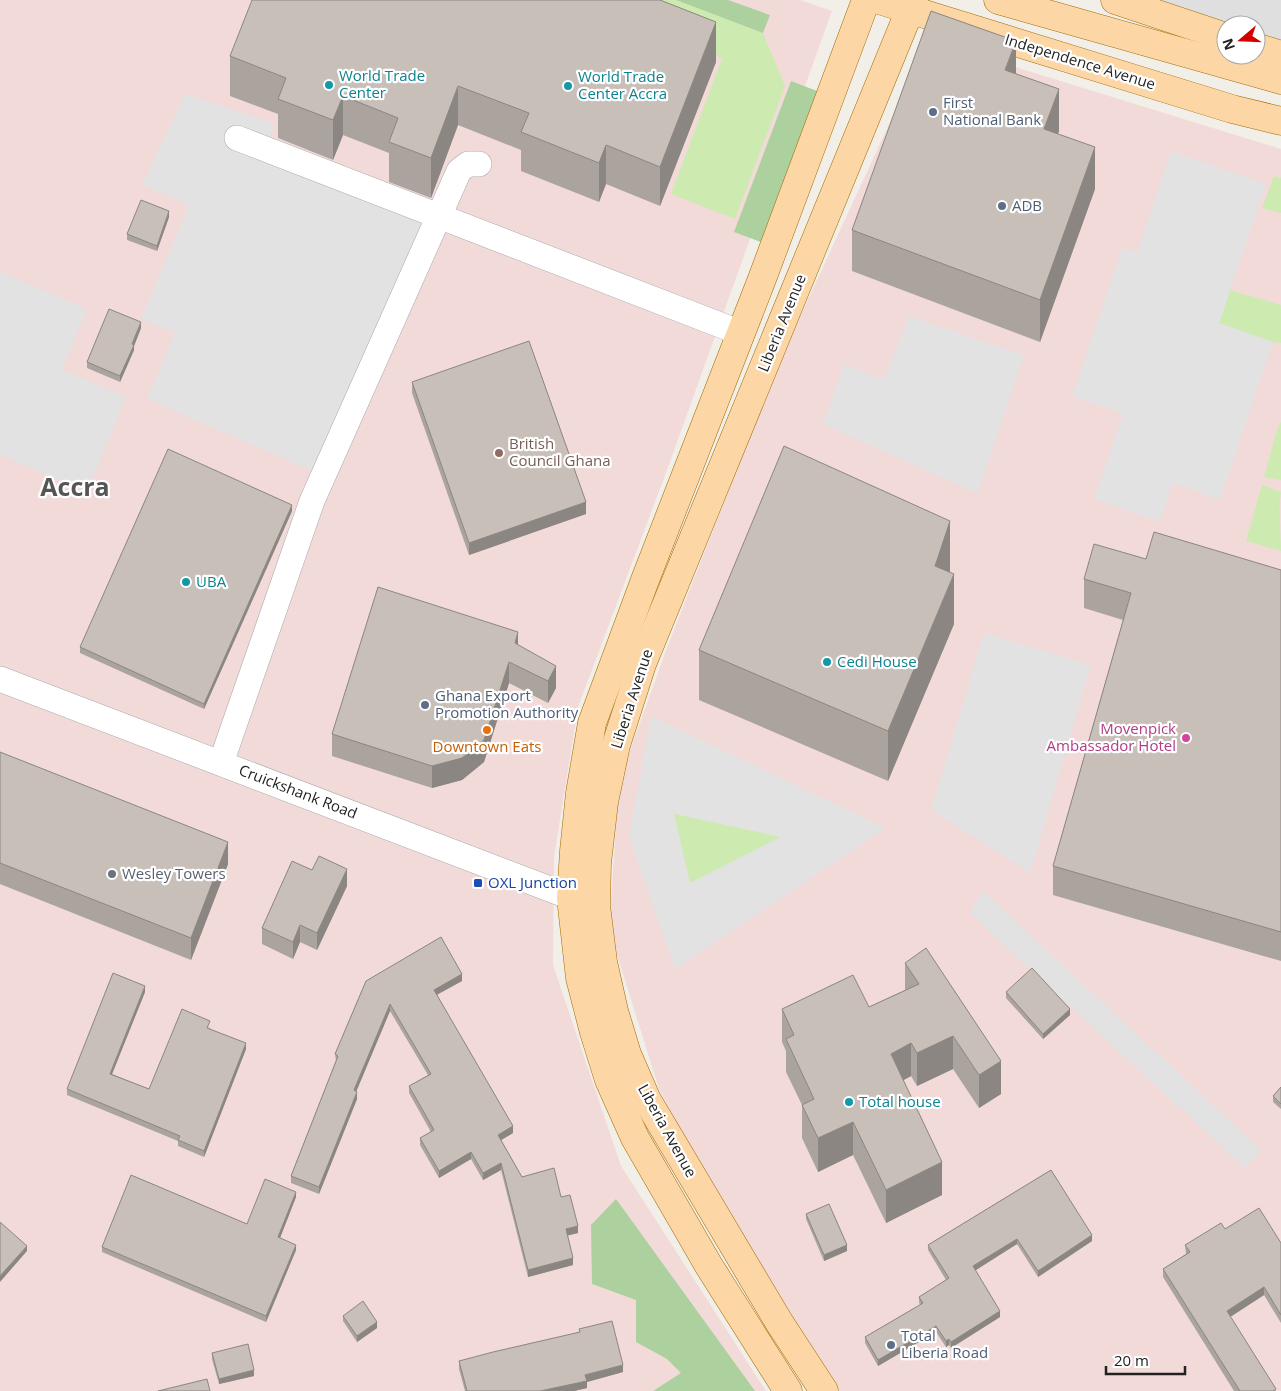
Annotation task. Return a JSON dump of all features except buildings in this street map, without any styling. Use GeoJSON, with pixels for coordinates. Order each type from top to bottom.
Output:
{"type":"FeatureCollection","features":[{"type":"Feature","properties":{"kind":"main road","name":"Liberia Avenue"},"geometry":{"type":"LineString","coordinates":[[824,1391],[779,1322],[647,1100],[627,1054],[614,1011],[603,962],[584,902],[574,851],[580,793],[592,723],[648,571],[741,334],[866,0]]}},
{"type":"Feature","properties":{"kind":"main road","name":"Independence Avenue"},"geometry":{"type":"LineString","coordinates":[[879,0],[912,5],[1232,109],[1281,121]]}},
{"type":"Feature","properties":{"kind":"main road"},"geometry":{"type":"LineString","coordinates":[[998,0],[1281,80]]}},
{"type":"Feature","properties":{"kind":"main road"},"geometry":{"type":"LineString","coordinates":[[1115,0],[1216,34]]}},
{"type":"Feature","properties":{"kind":"main road","name":"Liberia Avenue"},"geometry":{"type":"LineString","coordinates":[[788,1391],[709,1266],[635,1138],[609,1080],[580,978],[584,902],[597,862],[604,802],[616,745],[642,664],[912,5]]}},
{"type":"Feature","properties":{"kind":"main road"},"geometry":{"type":"LineString","coordinates":[[857,26],[865,19],[875,17],[885,20],[892,28],[896,38],[895,48]]}},
{"type":"Feature","properties":{"kind":"main road"},"geometry":{"type":"LineString","coordinates":[[1266,50],[1281,54]]}},
{"type":"Feature","properties":{"kind":"street"},"geometry":{"type":"LineString","coordinates":[[237,138],[741,334]]}},
{"type":"Feature","properties":{"kind":"street"},"geometry":{"type":"LineString","coordinates":[[221,762],[312,501],[459,171],[468,164],[479,164]]}},
{"type":"Feature","properties":{"kind":"street","name":"Cruickshank Road"},"geometry":{"type":"LineString","coordinates":[[0,679],[584,902]]}},
{"type":"Feature","properties":{"kind":"shaded area"},"geometry":{"type":"Polygon","coordinates":[[[0,0],[800,0],[832,11],[667,470],[578,707],[554,857],[553,965],[621,1166],[766,1391],[0,1391],[0,0]]]}},
{"type":"Feature","properties":{"kind":"shaded area"},"geometry":{"type":"Polygon","coordinates":[[[1158,0],[1281,0],[1281,40],[1266,35],[1266,15],[1216,15],[1216,19],[1158,0]]]}},
{"type":"Feature","properties":{"kind":"shaded area"},"geometry":{"type":"Polygon","coordinates":[[[928,40],[1281,149],[1281,1391],[838,1391],[745,1251],[659,1089],[609,929],[619,781],[668,645],[781,358],[928,40]]]}},
{"type":"Feature","properties":{"kind":"shaded area"},"geometry":{"type":"Polygon","coordinates":[[[185,94],[275,124],[262,152],[433,225],[326,477],[147,399],[175,333],[141,319],[189,205],[142,185],[185,94]]]}},
{"type":"Feature","properties":{"kind":"shaded area"},"geometry":{"type":"Polygon","coordinates":[[[1171,151],[1266,184],[1219,323],[1273,342],[1220,500],[1173,483],[1160,522],[1094,499],[1123,414],[1072,396],[1122,248],[1137,253],[1171,151]]]}},
{"type":"Feature","properties":{"kind":"shaded area"},"geometry":{"type":"Polygon","coordinates":[[[0,272],[87,309],[62,370],[126,397],[87,492],[0,455],[0,272]]]}},
{"type":"Feature","properties":{"kind":"shaded area"},"geometry":{"type":"Polygon","coordinates":[[[909,316],[1024,355],[978,494],[823,424],[844,364],[884,380],[909,316]]]}},
{"type":"Feature","properties":{"kind":"shaded area"},"geometry":{"type":"Polygon","coordinates":[[[984,633],[1091,665],[1030,873],[931,810],[984,633]]]}},
{"type":"Feature","properties":{"kind":"shaded area"},"geometry":{"type":"Polygon","coordinates":[[[651,716],[886,828],[675,969],[629,837],[651,716]],[[674,814],[690,883],[781,837],[674,814]]]}},
{"type":"Feature","properties":{"kind":"shaded area"},"geometry":{"type":"Polygon","coordinates":[[[983,891],[1261,1150],[1245,1168],[969,913],[983,891]]]}},
{"type":"Feature","properties":{"kind":"green space"},"geometry":{"type":"Polygon","coordinates":[[[570,0],[676,0],[763,33],[785,86],[735,219],[671,194],[722,58],[570,0]]]}},
{"type":"Feature","properties":{"kind":"green space"},"geometry":{"type":"Polygon","coordinates":[[[676,0],[728,0],[770,15],[763,33],[676,0]]]}},
{"type":"Feature","properties":{"kind":"green space"},"geometry":{"type":"Polygon","coordinates":[[[791,81],[825,94],[769,245],[734,232],[791,81]]]}},
{"type":"Feature","properties":{"kind":"green space"},"geometry":{"type":"Polygon","coordinates":[[[1274,176],[1281,178],[1281,213],[1262,208],[1274,176]]]}},
{"type":"Feature","properties":{"kind":"green space"},"geometry":{"type":"Polygon","coordinates":[[[1230,290],[1281,305],[1281,343],[1273,342],[1219,323],[1230,290]]]}},
{"type":"Feature","properties":{"kind":"green space"},"geometry":{"type":"Polygon","coordinates":[[[1281,421],[1281,480],[1264,477],[1281,421]]]}},
{"type":"Feature","properties":{"kind":"green space"},"geometry":{"type":"Polygon","coordinates":[[[1262,485],[1281,492],[1281,551],[1246,541],[1262,485]]]}},
{"type":"Feature","properties":{"kind":"green space"},"geometry":{"type":"Polygon","coordinates":[[[674,813],[781,837],[689,884],[674,813]]]}},
{"type":"Feature","properties":{"kind":"green space"},"geometry":{"type":"Polygon","coordinates":[[[616,1199],[755,1391],[653,1391],[681,1373],[667,1359],[636,1342],[636,1300],[592,1284],[591,1225],[616,1199]]]}},
{"type":"Feature","properties":{"kind":"place","name":"World Trade Center"},"geometry":{"type":"Point","coordinates":[329,85]}},
{"type":"Feature","properties":{"kind":"place","name":"World Trade Center Accra"},"geometry":{"type":"Point","coordinates":[568,86]}},
{"type":"Feature","properties":{"kind":"place","name":"First National Bank"},"geometry":{"type":"Point","coordinates":[933,112]}},
{"type":"Feature","properties":{"kind":"place","name":"ADB"},"geometry":{"type":"Point","coordinates":[1002,206]}},
{"type":"Feature","properties":{"kind":"place","name":"British Council Ghana"},"geometry":{"type":"Point","coordinates":[499,453]}},
{"type":"Feature","properties":{"kind":"place","name":"UBA"},"geometry":{"type":"Point","coordinates":[186,582]}},
{"type":"Feature","properties":{"kind":"place","name":"Cedi House"},"geometry":{"type":"Point","coordinates":[827,662]}},
{"type":"Feature","properties":{"kind":"place","name":"Ghana Export Promotion Authority"},"geometry":{"type":"Point","coordinates":[425,705]}},
{"type":"Feature","properties":{"kind":"place","name":"Downtown Eats"},"geometry":{"type":"Point","coordinates":[487,730]}},
{"type":"Feature","properties":{"kind":"place","name":"Movenpick Ambassador Hotel"},"geometry":{"type":"Point","coordinates":[1186,738]}},
{"type":"Feature","properties":{"kind":"place","name":"Wesley Towers"},"geometry":{"type":"Point","coordinates":[112,874]}},
{"type":"Feature","properties":{"kind":"place","name":"OXL Junction"},"geometry":{"type":"Point","coordinates":[478,883]}},
{"type":"Feature","properties":{"kind":"place","name":"Total house"},"geometry":{"type":"Point","coordinates":[849,1102]}},
{"type":"Feature","properties":{"kind":"place","name":"Total Liberia Road"},"geometry":{"type":"Point","coordinates":[891,1345]}},
{"type":"Feature","properties":{"kind":"district","name":"Accra"},"geometry":{"type":"Point","coordinates":[75,487]}}]}
